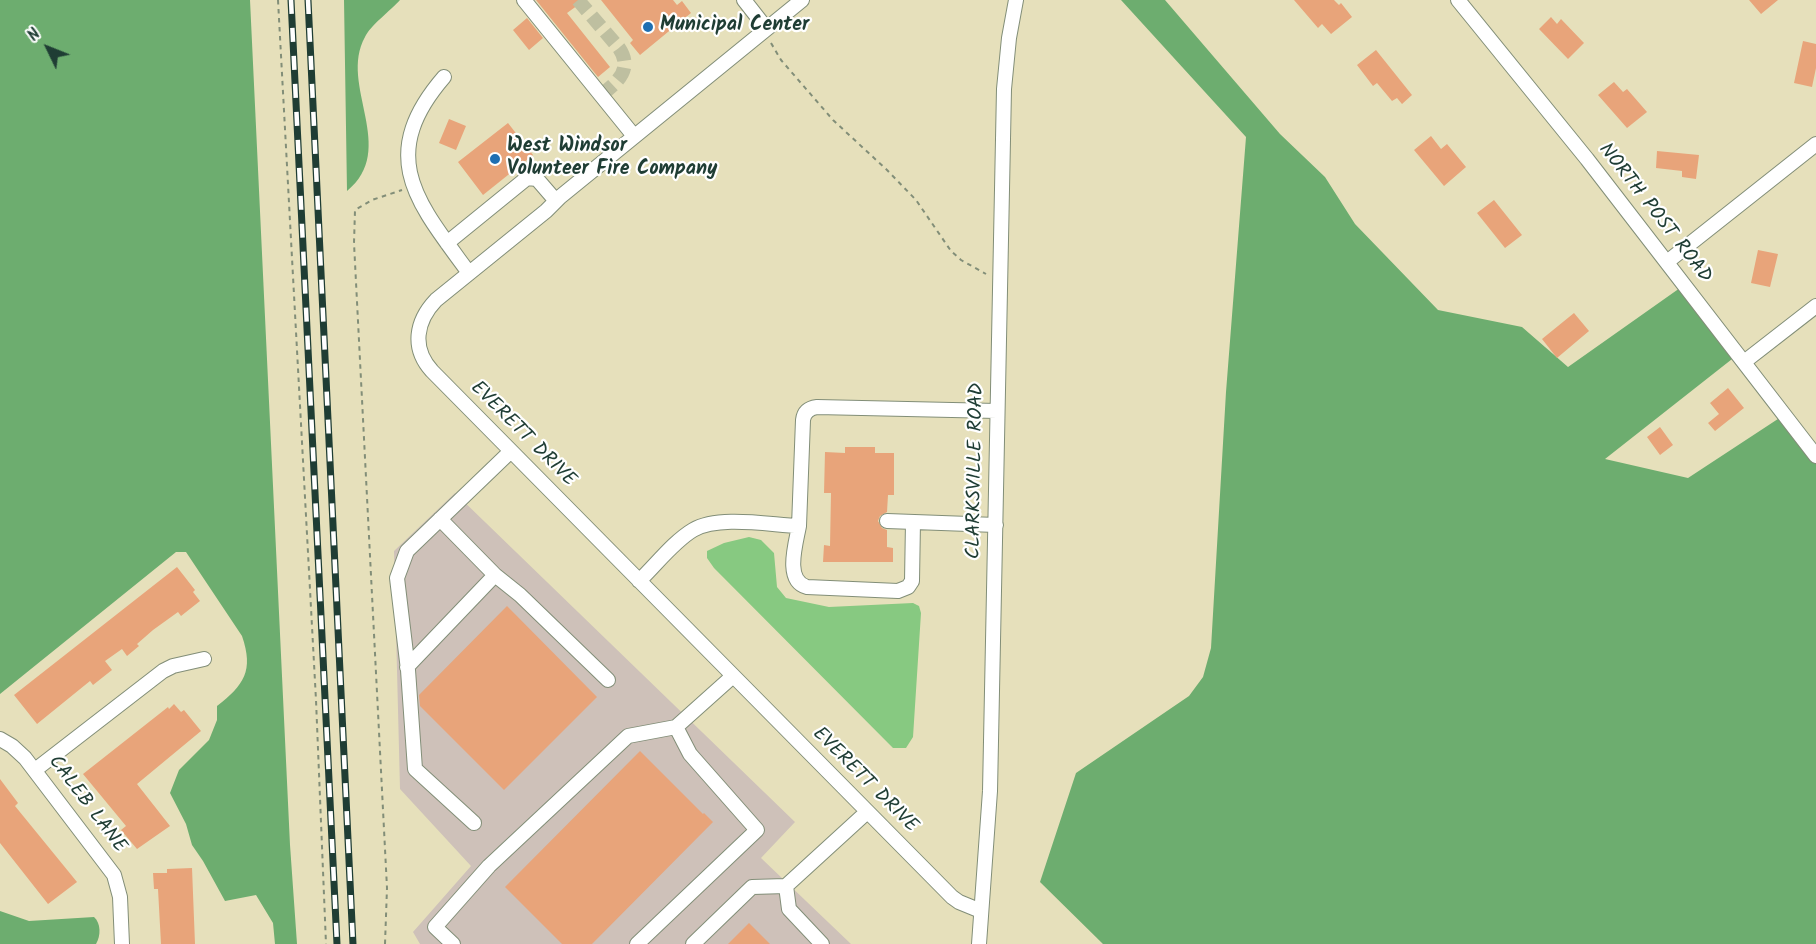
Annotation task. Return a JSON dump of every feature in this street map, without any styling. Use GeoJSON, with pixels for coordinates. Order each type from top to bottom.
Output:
{"type":"FeatureCollection","features":[{"type":"Feature","properties":{"kind":"street"},"geometry":{"type":"LineString","coordinates":[[524,0],[634,136]]}},
{"type":"Feature","properties":{"kind":"street"},"geometry":{"type":"LineString","coordinates":[[744,0],[764,29]]}},
{"type":"Feature","properties":{"kind":"street","name":"EVERETT DRIVE"},"geometry":{"type":"LineString","coordinates":[[802,0],[436,300],[423,315],[419,330],[420,353],[432,371],[952,897],[981,911]]}},
{"type":"Feature","properties":{"kind":"street","name":"CLARKSVILLE ROAD"},"geometry":{"type":"LineString","coordinates":[[979,944],[990,791],[1004,89],[1009,38],[1016,0]]}},
{"type":"Feature","properties":{"kind":"street","name":"NORTH POST ROAD"},"geometry":{"type":"LineString","coordinates":[[1458,0],[1587,159],[1816,456]]}},
{"type":"Feature","properties":{"kind":"street"},"geometry":{"type":"LineString","coordinates":[[444,77],[424,102],[412,130],[409,160],[413,186],[423,209],[469,273]]}},
{"type":"Feature","properties":{"kind":"street"},"geometry":{"type":"LineString","coordinates":[[1667,262],[1816,144]]}},
{"type":"Feature","properties":{"kind":"street"},"geometry":{"type":"LineString","coordinates":[[447,243],[527,178],[537,179],[556,201]]}},
{"type":"Feature","properties":{"kind":"street"},"geometry":{"type":"LineString","coordinates":[[1744,362],[1816,306]]}},
{"type":"Feature","properties":{"kind":"street"},"geometry":{"type":"LineString","coordinates":[[913,522],[912,581],[905,589],[898,591],[807,587],[796,580],[794,551],[799,526],[805,413],[817,407],[998,411]]}},
{"type":"Feature","properties":{"kind":"street"},"geometry":{"type":"LineString","coordinates":[[474,823],[415,769],[397,578],[407,551],[511,451]]}},
{"type":"Feature","properties":{"kind":"street"},"geometry":{"type":"LineString","coordinates":[[440,519],[495,575],[537,610],[608,680]]}},
{"type":"Feature","properties":{"kind":"street"},"geometry":{"type":"LineString","coordinates":[[887,521],[996,525]]}},
{"type":"Feature","properties":{"kind":"street"},"geometry":{"type":"LineString","coordinates":[[639,581],[680,541],[698,528],[719,523],[799,526]]}},
{"type":"Feature","properties":{"kind":"street"},"geometry":{"type":"LineString","coordinates":[[407,667],[495,575]]}},
{"type":"Feature","properties":{"kind":"street"},"geometry":{"type":"LineString","coordinates":[[35,770],[163,671],[173,666],[204,659]]}},
{"type":"Feature","properties":{"kind":"street"},"geometry":{"type":"LineString","coordinates":[[453,944],[435,927],[489,866],[628,736],[676,727],[733,676]]}},
{"type":"Feature","properties":{"kind":"street"},"geometry":{"type":"LineString","coordinates":[[637,944],[757,830],[690,754],[676,727]]}},
{"type":"Feature","properties":{"kind":"street","name":"CALEB LANE"},"geometry":{"type":"LineString","coordinates":[[0,738],[21,754],[35,770],[114,875],[120,897],[122,944]]}},
{"type":"Feature","properties":{"kind":"street"},"geometry":{"type":"LineString","coordinates":[[693,944],[752,887],[786,886],[867,812]]}},
{"type":"Feature","properties":{"kind":"street"},"geometry":{"type":"LineString","coordinates":[[786,886],[789,909],[822,944]]}},
{"type":"Feature","properties":{"kind":"path"},"geometry":{"type":"LineString","coordinates":[[278,0],[316,700],[326,944]]}},
{"type":"Feature","properties":{"kind":"path"},"geometry":{"type":"LineString","coordinates":[[764,29],[781,60],[802,81],[833,120],[916,200],[951,251],[975,269],[1000,277]]}},
{"type":"Feature","properties":{"kind":"path"},"geometry":{"type":"LineString","coordinates":[[385,944],[387,888],[355,254],[356,210],[372,200],[413,186]]}},
{"type":"Feature","properties":{"kind":"shaded area"},"geometry":{"type":"Polygon","coordinates":[[[455,493],[795,822],[761,858],[851,944],[420,944],[413,932],[471,866],[400,789],[394,551],[455,493]]]}},
{"type":"Feature","properties":{"kind":"green space"},"geometry":{"type":"Polygon","coordinates":[[[0,0],[250,0],[290,845],[297,944],[275,944],[273,923],[256,895],[225,901],[192,845],[186,824],[170,793],[179,770],[209,740],[217,720],[217,706],[240,684],[247,659],[242,636],[186,552],[176,552],[0,694],[0,0]]]}},
{"type":"Feature","properties":{"kind":"green space"},"geometry":{"type":"Polygon","coordinates":[[[344,0],[400,0],[365,37],[359,56],[358,75],[368,136],[368,156],[362,174],[347,191],[344,0]]]}},
{"type":"Feature","properties":{"kind":"green space"},"geometry":{"type":"Polygon","coordinates":[[[1121,0],[1165,0],[1280,134],[1325,177],[1355,224],[1438,310],[1522,327],[1568,367],[1687,283],[1741,352],[1605,459],[1688,478],[1784,415],[1816,455],[1816,944],[1103,944],[1040,882],[1076,773],[1189,696],[1203,677],[1211,648],[1226,392],[1246,137],[1121,0]]]}},
{"type":"Feature","properties":{"kind":"green space"},"geometry":{"type":"Polygon","coordinates":[[[749,537],[761,540],[774,553],[777,587],[786,598],[829,607],[913,603],[919,606],[921,613],[913,737],[906,748],[893,748],[714,568],[707,558],[707,551],[724,543],[749,537]]]}},
{"type":"Feature","properties":{"kind":"green space"},"geometry":{"type":"Polygon","coordinates":[[[0,911],[29,921],[94,917],[100,930],[99,937],[96,944],[0,944],[0,911]]]}},
{"type":"Feature","properties":{"kind":"building"},"geometry":{"type":"Polygon","coordinates":[[[536,0],[585,0],[567,13],[610,67],[598,77],[536,0]]]}},
{"type":"Feature","properties":{"kind":"building","name":"Municipal Center"},"geometry":{"type":"Polygon","coordinates":[[[601,0],[673,0],[677,5],[682,1],[691,13],[640,55],[630,43],[633,40],[601,0]]]}},
{"type":"Feature","properties":{"kind":"building"},"geometry":{"type":"Polygon","coordinates":[[[1294,0],[1334,0],[1339,5],[1341,3],[1352,17],[1331,34],[1322,24],[1318,28],[1294,0]]]}},
{"type":"Feature","properties":{"kind":"building"},"geometry":{"type":"Polygon","coordinates":[[[1749,0],[1778,0],[1761,14],[1749,0]]]}},
{"type":"Feature","properties":{"kind":"building"},"geometry":{"type":"Polygon","coordinates":[[[1551,17],[1557,24],[1561,19],[1584,43],[1568,59],[1539,29],[1551,17]]]}},
{"type":"Feature","properties":{"kind":"building"},"geometry":{"type":"Polygon","coordinates":[[[527,18],[543,38],[529,50],[513,30],[527,18]]]}},
{"type":"Feature","properties":{"kind":"building"},"geometry":{"type":"Polygon","coordinates":[[[1803,41],[1816,44],[1816,68],[1812,87],[1794,83],[1803,41]]]}},
{"type":"Feature","properties":{"kind":"building"},"geometry":{"type":"Polygon","coordinates":[[[1376,50],[1412,95],[1402,104],[1397,98],[1392,101],[1377,83],[1373,86],[1357,65],[1376,50]]]}},
{"type":"Feature","properties":{"kind":"building"},"geometry":{"type":"Polygon","coordinates":[[[1614,82],[1623,92],[1627,89],[1647,112],[1627,128],[1598,95],[1614,82]]]}},
{"type":"Feature","properties":{"kind":"building"},"geometry":{"type":"Polygon","coordinates":[[[449,119],[466,126],[456,150],[439,143],[449,119]]]}},
{"type":"Feature","properties":{"kind":"building","name":"West Windsor Volunteer Fire Company"},"geometry":{"type":"Polygon","coordinates":[[[508,123],[533,155],[483,195],[458,162],[508,123]]]}},
{"type":"Feature","properties":{"kind":"building"},"geometry":{"type":"Polygon","coordinates":[[[1431,136],[1441,149],[1447,144],[1466,167],[1444,186],[1414,150],[1431,136]]]}},
{"type":"Feature","properties":{"kind":"building"},"geometry":{"type":"Polygon","coordinates":[[[1657,151],[1699,155],[1696,179],[1682,177],[1682,171],[1656,168],[1657,151]]]}},
{"type":"Feature","properties":{"kind":"building"},"geometry":{"type":"Polygon","coordinates":[[[1494,200],[1522,235],[1505,248],[1477,213],[1494,200]]]}},
{"type":"Feature","properties":{"kind":"building"},"geometry":{"type":"Polygon","coordinates":[[[1758,250],[1778,254],[1770,287],[1751,283],[1758,250]]]}},
{"type":"Feature","properties":{"kind":"building"},"geometry":{"type":"Polygon","coordinates":[[[1574,313],[1589,331],[1557,358],[1542,339],[1574,313]]]}},
{"type":"Feature","properties":{"kind":"building"},"geometry":{"type":"Polygon","coordinates":[[[1728,388],[1744,408],[1715,431],[1708,423],[1719,414],[1710,403],[1728,388]]]}},
{"type":"Feature","properties":{"kind":"building"},"geometry":{"type":"Polygon","coordinates":[[[1660,427],[1673,445],[1660,455],[1647,437],[1660,427]]]}},
{"type":"Feature","properties":{"kind":"building"},"geometry":{"type":"Polygon","coordinates":[[[845,447],[875,447],[875,453],[894,453],[894,495],[888,495],[887,512],[880,516],[878,521],[882,528],[887,530],[887,547],[893,548],[893,562],[823,562],[824,545],[830,546],[831,493],[824,493],[825,452],[845,453],[845,447]]]}},
{"type":"Feature","properties":{"kind":"building"},"geometry":{"type":"Polygon","coordinates":[[[177,567],[195,590],[193,592],[200,601],[181,616],[178,612],[153,630],[127,656],[122,649],[105,661],[112,670],[93,685],[90,681],[37,724],[14,695],[177,567]]]}},
{"type":"Feature","properties":{"kind":"building"},"geometry":{"type":"Polygon","coordinates":[[[507,606],[597,697],[504,790],[420,706],[419,695],[507,606]]]}},
{"type":"Feature","properties":{"kind":"building"},"geometry":{"type":"Polygon","coordinates":[[[174,704],[181,712],[184,710],[201,731],[137,784],[170,826],[137,849],[121,830],[126,826],[83,774],[174,704]]]}},
{"type":"Feature","properties":{"kind":"building"},"geometry":{"type":"Polygon","coordinates":[[[640,751],[713,822],[592,944],[562,944],[505,887],[640,751]]]}},
{"type":"Feature","properties":{"kind":"building"},"geometry":{"type":"Polygon","coordinates":[[[0,779],[18,803],[15,806],[77,882],[48,904],[0,843],[0,779]]]}},
{"type":"Feature","properties":{"kind":"building"},"geometry":{"type":"Polygon","coordinates":[[[192,868],[195,944],[161,944],[158,889],[154,889],[153,873],[167,873],[167,869],[192,868]]]}},
{"type":"Feature","properties":{"kind":"building"},"geometry":{"type":"Polygon","coordinates":[[[749,923],[770,944],[728,944],[749,923]]]}},
{"type":"Feature","properties":{"kind":"tunnel"},"geometry":{"type":"LineString","coordinates":[[578,0],[619,48],[623,56],[622,74],[601,95]]}},
{"type":"Feature","properties":{"kind":"railway"},"geometry":{"type":"LineString","coordinates":[[291,0],[337,944]]}},
{"type":"Feature","properties":{"kind":"railway"},"geometry":{"type":"LineString","coordinates":[[308,0],[353,944]]}},
{"type":"Feature","properties":{"kind":"place","name":"Municipal Center"},"geometry":{"type":"Point","coordinates":[648,27]}},
{"type":"Feature","properties":{"kind":"place","name":"West Windsor Volunteer Fire Company"},"geometry":{"type":"Point","coordinates":[495,159]}}]}
